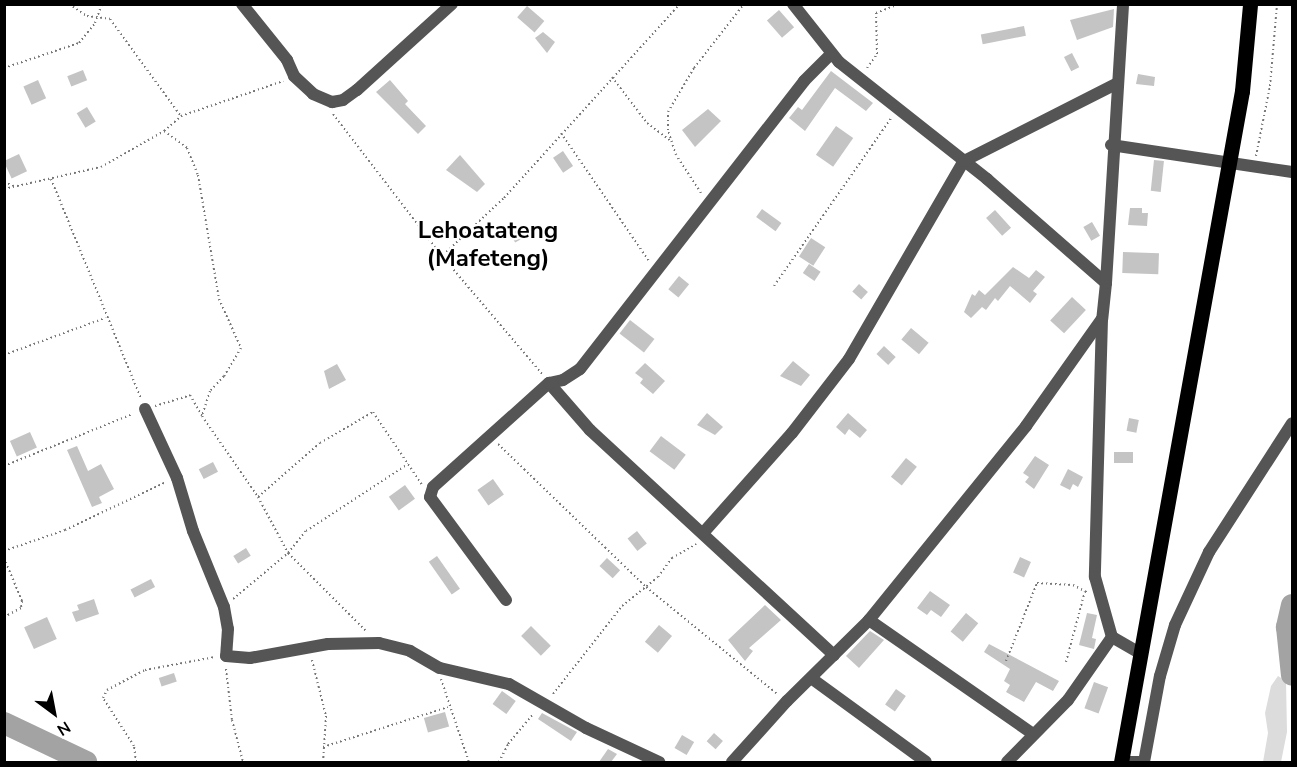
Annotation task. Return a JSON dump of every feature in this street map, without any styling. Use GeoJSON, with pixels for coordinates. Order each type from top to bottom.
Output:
{"type":"FeatureCollection","features":[{"type":"Feature","properties":{"kind":"main road"},"geometry":{"type":"LineString","coordinates":[[1121,762],[1242,91],[1250,4]]}},
{"type":"Feature","properties":{"kind":"street"},"geometry":{"type":"LineString","coordinates":[[242,4],[287,60],[294,76],[313,94],[332,102],[343,100],[357,90],[452,4]]}},
{"type":"Feature","properties":{"kind":"street"},"geometry":{"type":"LineString","coordinates":[[793,4],[831,54],[964,161],[1106,283]]}},
{"type":"Feature","properties":{"kind":"street"},"geometry":{"type":"LineString","coordinates":[[1123,4],[1111,145],[1106,283],[1102,319],[1095,568],[1100,600],[1113,637],[1140,653]]}},
{"type":"Feature","properties":{"kind":"street"},"geometry":{"type":"LineString","coordinates":[[506,600],[430,497],[438,479],[549,383],[563,380],[580,369],[804,81],[831,54]]}},
{"type":"Feature","properties":{"kind":"street"},"geometry":{"type":"LineString","coordinates":[[704,532],[792,433],[849,359],[964,161],[1116,84]]}},
{"type":"Feature","properties":{"kind":"street"},"geometry":{"type":"LineString","coordinates":[[1111,145],[1293,172]]}},
{"type":"Feature","properties":{"kind":"street"},"geometry":{"type":"LineString","coordinates":[[732,762],[787,701],[869,620],[1026,426],[1102,319]]}},
{"type":"Feature","properties":{"kind":"street"},"geometry":{"type":"LineString","coordinates":[[549,383],[590,430],[704,532],[834,655]]}},
{"type":"Feature","properties":{"kind":"street"},"geometry":{"type":"LineString","coordinates":[[145,409],[177,478],[193,531],[224,607],[228,629],[226,656],[250,658],[310,648],[379,643],[410,651],[440,668],[487,676],[659,762]]}},
{"type":"Feature","properties":{"kind":"street"},"geometry":{"type":"LineString","coordinates":[[1121,762],[1144,762],[1160,676],[1174,625],[1209,552],[1293,423]]}},
{"type":"Feature","properties":{"kind":"street"},"geometry":{"type":"LineString","coordinates":[[869,620],[1033,735]]}},
{"type":"Feature","properties":{"kind":"street"},"geometry":{"type":"LineString","coordinates":[[1006,762],[1068,700],[1113,637]]}},
{"type":"Feature","properties":{"kind":"street"},"geometry":{"type":"LineString","coordinates":[[811,678],[920,761]]}},
{"type":"Feature","properties":{"kind":"path"},"geometry":{"type":"LineString","coordinates":[[69,4],[87,16],[110,19],[120,29],[181,116]]}},
{"type":"Feature","properties":{"kind":"path"},"geometry":{"type":"LineString","coordinates":[[4,68],[79,43],[98,16],[102,4]]}},
{"type":"Feature","properties":{"kind":"path"},"geometry":{"type":"LineString","coordinates":[[442,256],[504,198],[680,4]]}},
{"type":"Feature","properties":{"kind":"path"},"geometry":{"type":"LineString","coordinates":[[710,202],[688,177],[672,142],[668,112],[694,68],[744,4]]}},
{"type":"Feature","properties":{"kind":"path"},"geometry":{"type":"LineString","coordinates":[[855,74],[873,63],[877,54],[876,14],[900,4]]}},
{"type":"Feature","properties":{"kind":"path"},"geometry":{"type":"LineString","coordinates":[[1254,167],[1270,86],[1277,4]]}},
{"type":"Feature","properties":{"kind":"path"},"geometry":{"type":"LineString","coordinates":[[4,189],[101,167],[164,131],[181,116],[294,76]]}},
{"type":"Feature","properties":{"kind":"path"},"geometry":{"type":"LineString","coordinates":[[612,77],[647,123],[672,142]]}},
{"type":"Feature","properties":{"kind":"path"},"geometry":{"type":"LineString","coordinates":[[332,102],[331,112],[344,132],[442,256],[549,383]]}},
{"type":"Feature","properties":{"kind":"path"},"geometry":{"type":"LineString","coordinates":[[774,286],[898,108]]}},
{"type":"Feature","properties":{"kind":"path"},"geometry":{"type":"LineString","coordinates":[[164,131],[187,148],[198,175],[219,299],[240,348],[224,376],[210,391],[202,416]]}},
{"type":"Feature","properties":{"kind":"path"},"geometry":{"type":"LineString","coordinates":[[561,133],[632,241],[657,270]]}},
{"type":"Feature","properties":{"kind":"path"},"geometry":{"type":"LineString","coordinates":[[51,179],[105,318],[145,409]]}},
{"type":"Feature","properties":{"kind":"path"},"geometry":{"type":"LineString","coordinates":[[4,182],[14,186]]}},
{"type":"Feature","properties":{"kind":"path"},"geometry":{"type":"LineString","coordinates":[[4,356],[105,318]]}},
{"type":"Feature","properties":{"kind":"path"},"geometry":{"type":"LineString","coordinates":[[4,466],[62,446],[145,409],[190,395],[258,496],[288,553],[379,643]]}},
{"type":"Feature","properties":{"kind":"path"},"geometry":{"type":"LineString","coordinates":[[258,496],[320,443],[373,412],[430,497]]}},
{"type":"Feature","properties":{"kind":"path"},"geometry":{"type":"LineString","coordinates":[[489,435],[646,586],[787,701]]}},
{"type":"Feature","properties":{"kind":"path"},"geometry":{"type":"LineString","coordinates":[[224,607],[288,553],[306,531],[409,464]]}},
{"type":"Feature","properties":{"kind":"path"},"geometry":{"type":"LineString","coordinates":[[4,551],[65,531],[177,478]]}},
{"type":"Feature","properties":{"kind":"path"},"geometry":{"type":"LineString","coordinates":[[499,762],[508,744],[542,702],[559,689],[622,606],[646,586],[672,558],[692,549],[704,532]]}},
{"type":"Feature","properties":{"kind":"path"},"geometry":{"type":"LineString","coordinates":[[4,558],[22,601],[21,608],[4,617]]}},
{"type":"Feature","properties":{"kind":"path"},"geometry":{"type":"LineString","coordinates":[[1006,661],[1037,583],[1052,582],[1085,591],[1100,600]]}},
{"type":"Feature","properties":{"kind":"path"},"geometry":{"type":"LineString","coordinates":[[1066,662],[1085,591]]}},
{"type":"Feature","properties":{"kind":"path"},"geometry":{"type":"LineString","coordinates":[[310,648],[326,716],[323,762]]}},
{"type":"Feature","properties":{"kind":"path"},"geometry":{"type":"LineString","coordinates":[[136,762],[134,747],[103,698],[107,690],[145,670],[226,656],[232,720],[243,762]]}},
{"type":"Feature","properties":{"kind":"path"},"geometry":{"type":"LineString","coordinates":[[440,668],[448,707],[469,762]]}},
{"type":"Feature","properties":{"kind":"path"},"geometry":{"type":"LineString","coordinates":[[323,747],[448,707]]}},
{"type":"Feature","properties":{"kind":"shaded area"},"geometry":{"type":"Polygon","coordinates":[[[1278,676],[1286,681],[1287,732],[1281,762],[1263,762],[1268,733],[1265,713],[1271,686],[1278,676]]]}},
{"type":"Feature","properties":{"kind":"building"},"geometry":{"type":"Polygon","coordinates":[[[527,6],[544,21],[535,32],[517,17],[527,6]]]}},
{"type":"Feature","properties":{"kind":"building"},"geometry":{"type":"Polygon","coordinates":[[[1114,9],[1113,27],[1077,40],[1070,20],[1114,9]]]}},
{"type":"Feature","properties":{"kind":"building"},"geometry":{"type":"Polygon","coordinates":[[[779,10],[794,27],[782,38],[767,20],[779,10]]]}},
{"type":"Feature","properties":{"kind":"building"},"geometry":{"type":"Polygon","coordinates":[[[1024,26],[1026,36],[983,44],[981,34],[1024,26]]]}},
{"type":"Feature","properties":{"kind":"building"},"geometry":{"type":"Polygon","coordinates":[[[543,32],[555,42],[547,53],[535,38],[543,32]]]}},
{"type":"Feature","properties":{"kind":"building"},"geometry":{"type":"Polygon","coordinates":[[[1072,53],[1079,67],[1071,71],[1064,57],[1072,53]]]}},
{"type":"Feature","properties":{"kind":"building"},"geometry":{"type":"Polygon","coordinates":[[[83,70],[87,80],[71,87],[67,76],[83,70]]]}},
{"type":"Feature","properties":{"kind":"building"},"geometry":{"type":"Polygon","coordinates":[[[831,71],[873,103],[866,111],[835,88],[805,131],[789,118],[798,107],[802,110],[831,71]]]}},
{"type":"Feature","properties":{"kind":"building"},"geometry":{"type":"Polygon","coordinates":[[[1138,74],[1155,77],[1154,86],[1136,84],[1138,74]]]}},
{"type":"Feature","properties":{"kind":"building"},"geometry":{"type":"Polygon","coordinates":[[[38,80],[46,98],[32,105],[23,87],[38,80]]]}},
{"type":"Feature","properties":{"kind":"building"},"geometry":{"type":"Polygon","coordinates":[[[390,80],[408,101],[405,104],[426,126],[418,134],[376,92],[390,80]]]}},
{"type":"Feature","properties":{"kind":"building"},"geometry":{"type":"Polygon","coordinates":[[[87,107],[96,122],[85,128],[77,113],[87,107]]]}},
{"type":"Feature","properties":{"kind":"building"},"geometry":{"type":"Polygon","coordinates":[[[708,109],[721,121],[695,147],[682,130],[708,109]]]}},
{"type":"Feature","properties":{"kind":"building"},"geometry":{"type":"Polygon","coordinates":[[[836,126],[853,138],[833,167],[816,155],[836,126]]]}},
{"type":"Feature","properties":{"kind":"building"},"geometry":{"type":"Polygon","coordinates":[[[563,151],[573,166],[563,173],[553,158],[563,151]]]}},
{"type":"Feature","properties":{"kind":"building"},"geometry":{"type":"Polygon","coordinates":[[[19,154],[27,171],[12,178],[4,161],[19,154]]]}},
{"type":"Feature","properties":{"kind":"building"},"geometry":{"type":"Polygon","coordinates":[[[460,155],[485,184],[477,192],[446,170],[460,155]]]}},
{"type":"Feature","properties":{"kind":"building"},"geometry":{"type":"Polygon","coordinates":[[[1154,160],[1164,161],[1161,192],[1151,191],[1154,160]]]}},
{"type":"Feature","properties":{"kind":"building"},"geometry":{"type":"Polygon","coordinates":[[[1130,208],[1142,208],[1142,213],[1148,213],[1147,226],[1128,225],[1130,208]]]}},
{"type":"Feature","properties":{"kind":"building"},"geometry":{"type":"Polygon","coordinates":[[[762,209],[781,223],[776,231],[756,217],[762,209]]]}},
{"type":"Feature","properties":{"kind":"building"},"geometry":{"type":"Polygon","coordinates":[[[995,210],[1011,228],[1002,236],[986,218],[995,210]]]}},
{"type":"Feature","properties":{"kind":"building"},"geometry":{"type":"Polygon","coordinates":[[[1092,222],[1100,236],[1091,241],[1083,227],[1092,222]]]}},
{"type":"Feature","properties":{"kind":"building"},"geometry":{"type":"Polygon","coordinates":[[[526,225],[531,234],[515,242],[510,234],[526,225]]]}},
{"type":"Feature","properties":{"kind":"building"},"geometry":{"type":"Polygon","coordinates":[[[811,238],[825,247],[813,266],[799,256],[811,238]]]}},
{"type":"Feature","properties":{"kind":"building"},"geometry":{"type":"Polygon","coordinates":[[[1123,252],[1159,253],[1158,274],[1122,273],[1123,252]]]}},
{"type":"Feature","properties":{"kind":"building"},"geometry":{"type":"Polygon","coordinates":[[[809,264],[821,272],[814,281],[803,273],[809,264]]]}},
{"type":"Feature","properties":{"kind":"building"},"geometry":{"type":"Polygon","coordinates":[[[1013,267],[1029,278],[1036,270],[1045,277],[1033,291],[1037,294],[1030,303],[1010,286],[998,301],[995,298],[986,310],[982,307],[971,318],[964,312],[972,294],[975,296],[979,290],[985,295],[1013,267]]]}},
{"type":"Feature","properties":{"kind":"building"},"geometry":{"type":"Polygon","coordinates":[[[679,276],[689,284],[678,297],[668,289],[679,276]]]}},
{"type":"Feature","properties":{"kind":"building"},"geometry":{"type":"Polygon","coordinates":[[[859,284],[868,292],[861,299],[852,291],[859,284]]]}},
{"type":"Feature","properties":{"kind":"building"},"geometry":{"type":"Polygon","coordinates":[[[1072,297],[1086,310],[1064,333],[1050,320],[1072,297]]]}},
{"type":"Feature","properties":{"kind":"building"},"geometry":{"type":"Polygon","coordinates":[[[630,320],[654,339],[644,352],[620,333],[630,320]]]}},
{"type":"Feature","properties":{"kind":"building"},"geometry":{"type":"Polygon","coordinates":[[[911,328],[929,343],[919,354],[901,339],[911,328]]]}},
{"type":"Feature","properties":{"kind":"building"},"geometry":{"type":"Polygon","coordinates":[[[884,346],[896,357],[888,365],[876,354],[884,346]]]}},
{"type":"Feature","properties":{"kind":"building"},"geometry":{"type":"Polygon","coordinates":[[[793,361],[810,375],[801,386],[780,376],[793,361]]]}},
{"type":"Feature","properties":{"kind":"building"},"geometry":{"type":"Polygon","coordinates":[[[645,363],[665,381],[653,394],[640,383],[643,379],[635,373],[645,363]]]}},
{"type":"Feature","properties":{"kind":"building"},"geometry":{"type":"Polygon","coordinates":[[[337,364],[346,380],[329,389],[324,371],[337,364]]]}},
{"type":"Feature","properties":{"kind":"building"},"geometry":{"type":"Polygon","coordinates":[[[707,413],[723,427],[715,435],[697,425],[707,413]]]}},
{"type":"Feature","properties":{"kind":"building"},"geometry":{"type":"Polygon","coordinates":[[[848,413],[867,430],[860,438],[849,429],[845,435],[836,427],[848,413]]]}},
{"type":"Feature","properties":{"kind":"building"},"geometry":{"type":"Polygon","coordinates":[[[1129,418],[1139,420],[1136,433],[1127,431],[1129,418]]]}},
{"type":"Feature","properties":{"kind":"building"},"geometry":{"type":"Polygon","coordinates":[[[30,432],[37,448],[17,456],[10,441],[30,432]]]}},
{"type":"Feature","properties":{"kind":"building"},"geometry":{"type":"Polygon","coordinates":[[[661,436],[686,455],[674,470],[650,451],[661,436]]]}},
{"type":"Feature","properties":{"kind":"building"},"geometry":{"type":"Polygon","coordinates":[[[77,446],[88,471],[101,464],[114,489],[99,497],[102,503],[92,507],[67,450],[77,446]]]}},
{"type":"Feature","properties":{"kind":"building"},"geometry":{"type":"Polygon","coordinates":[[[1114,452],[1133,452],[1133,463],[1114,463],[1114,452]]]}},
{"type":"Feature","properties":{"kind":"building"},"geometry":{"type":"Polygon","coordinates":[[[1035,456],[1049,465],[1034,489],[1025,482],[1029,477],[1023,473],[1035,456]]]}},
{"type":"Feature","properties":{"kind":"building"},"geometry":{"type":"Polygon","coordinates":[[[906,458],[917,467],[902,485],[891,477],[906,458]]]}},
{"type":"Feature","properties":{"kind":"building"},"geometry":{"type":"Polygon","coordinates":[[[213,462],[218,472],[204,479],[199,469],[213,462]]]}},
{"type":"Feature","properties":{"kind":"building"},"geometry":{"type":"Polygon","coordinates":[[[1068,469],[1083,477],[1078,487],[1073,484],[1070,490],[1060,485],[1068,469]]]}},
{"type":"Feature","properties":{"kind":"building"},"geometry":{"type":"Polygon","coordinates":[[[493,479],[504,495],[488,505],[477,490],[493,479]]]}},
{"type":"Feature","properties":{"kind":"building"},"geometry":{"type":"Polygon","coordinates":[[[405,485],[415,499],[399,511],[389,497],[405,485]]]}},
{"type":"Feature","properties":{"kind":"building"},"geometry":{"type":"Polygon","coordinates":[[[637,531],[647,544],[637,551],[628,538],[637,531]]]}},
{"type":"Feature","properties":{"kind":"building"},"geometry":{"type":"Polygon","coordinates":[[[246,548],[251,556],[238,564],[233,556],[246,548]]]}},
{"type":"Feature","properties":{"kind":"building"},"geometry":{"type":"Polygon","coordinates":[[[437,556],[460,589],[452,595],[429,562],[437,556]]]}},
{"type":"Feature","properties":{"kind":"building"},"geometry":{"type":"Polygon","coordinates":[[[1020,557],[1031,562],[1024,577],[1013,573],[1020,557]]]}},
{"type":"Feature","properties":{"kind":"building"},"geometry":{"type":"Polygon","coordinates":[[[607,558],[620,570],[613,578],[599,566],[607,558]]]}},
{"type":"Feature","properties":{"kind":"building"},"geometry":{"type":"Polygon","coordinates":[[[151,579],[155,587],[135,597],[131,589],[151,579]]]}},
{"type":"Feature","properties":{"kind":"building"},"geometry":{"type":"Polygon","coordinates":[[[930,591],[950,605],[941,617],[931,610],[927,615],[917,608],[930,591]]]}},
{"type":"Feature","properties":{"kind":"building"},"geometry":{"type":"Polygon","coordinates":[[[94,599],[99,614],[76,622],[72,612],[79,610],[77,605],[94,599]]]}},
{"type":"Feature","properties":{"kind":"building"},"geometry":{"type":"Polygon","coordinates":[[[765,605],[781,620],[749,648],[753,651],[745,661],[728,640],[765,605]]]}},
{"type":"Feature","properties":{"kind":"building"},"geometry":{"type":"Polygon","coordinates":[[[966,613],[978,623],[963,642],[951,631],[966,613]]]}},
{"type":"Feature","properties":{"kind":"building"},"geometry":{"type":"Polygon","coordinates":[[[1087,613],[1097,615],[1092,638],[1096,639],[1094,649],[1079,645],[1087,613]]]}},
{"type":"Feature","properties":{"kind":"building"},"geometry":{"type":"Polygon","coordinates":[[[47,617],[57,639],[34,649],[24,627],[47,617]]]}},
{"type":"Feature","properties":{"kind":"building"},"geometry":{"type":"Polygon","coordinates":[[[659,625],[672,636],[658,653],[645,642],[659,625]]]}},
{"type":"Feature","properties":{"kind":"building"},"geometry":{"type":"Polygon","coordinates":[[[531,626],[551,646],[541,656],[521,636],[531,626]]]}},
{"type":"Feature","properties":{"kind":"building"},"geometry":{"type":"Polygon","coordinates":[[[870,631],[884,640],[859,668],[846,656],[870,631]]]}},
{"type":"Feature","properties":{"kind":"building"},"geometry":{"type":"Polygon","coordinates":[[[989,644],[1059,681],[1053,691],[1036,682],[1024,702],[1006,692],[1010,685],[1004,681],[1010,669],[984,652],[989,644]]]}},
{"type":"Feature","properties":{"kind":"building"},"geometry":{"type":"Polygon","coordinates":[[[174,673],[177,682],[162,687],[159,678],[174,673]]]}},
{"type":"Feature","properties":{"kind":"building"},"geometry":{"type":"Polygon","coordinates":[[[1094,682],[1108,687],[1099,713],[1084,708],[1094,682]]]}},
{"type":"Feature","properties":{"kind":"building"},"geometry":{"type":"Polygon","coordinates":[[[896,689],[906,696],[895,711],[885,705],[896,689]]]}},
{"type":"Feature","properties":{"kind":"building"},"geometry":{"type":"Polygon","coordinates":[[[502,691],[516,701],[506,714],[493,704],[502,691]]]}},
{"type":"Feature","properties":{"kind":"building"},"geometry":{"type":"Polygon","coordinates":[[[445,712],[449,726],[428,732],[424,718],[445,712]]]}},
{"type":"Feature","properties":{"kind":"building"},"geometry":{"type":"Polygon","coordinates":[[[542,713],[577,732],[571,741],[538,719],[542,713]]]}},
{"type":"Feature","properties":{"kind":"building"},"geometry":{"type":"Polygon","coordinates":[[[714,733],[723,741],[716,749],[707,741],[714,733]]]}},
{"type":"Feature","properties":{"kind":"building"},"geometry":{"type":"Polygon","coordinates":[[[682,735],[694,742],[687,755],[674,748],[682,735]]]}},
{"type":"Feature","properties":{"kind":"building"},"geometry":{"type":"Polygon","coordinates":[[[608,749],[617,754],[611,762],[599,762],[608,749]]]}},
{"type":"Feature","properties":{"kind":"waterway"},"geometry":{"type":"LineString","coordinates":[[1292,605],[1287,627],[1292,675]]}},
{"type":"Feature","properties":{"kind":"waterway"},"geometry":{"type":"LineString","coordinates":[[4,723],[86,762]]}},
{"type":"Feature","properties":{"kind":"district","name":"Lehoatateng (Mafeteng)"},"geometry":{"type":"Point","coordinates":[488,245]}}]}
